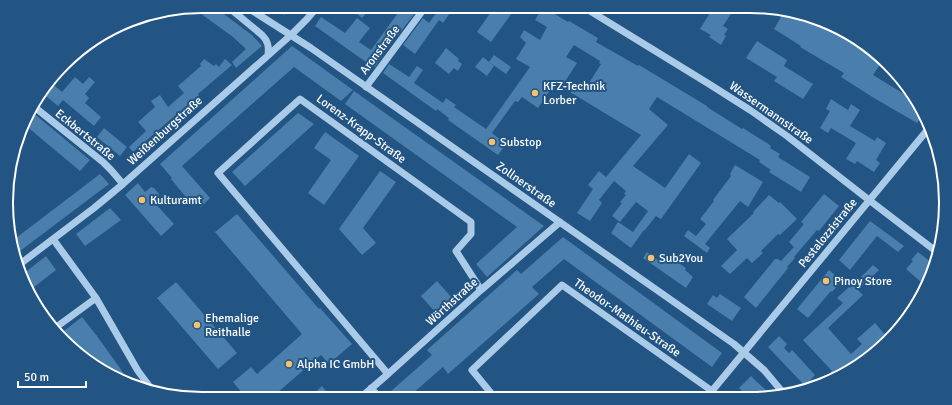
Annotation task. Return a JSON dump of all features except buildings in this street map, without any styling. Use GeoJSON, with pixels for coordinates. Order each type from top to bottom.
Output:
{"type":"FeatureCollection","features":[{"type":"Feature","properties":{"kind":"street"},"geometry":{"type":"LineString","coordinates":[[235,13],[266,39],[269,46],[268,55]]}},
{"type":"Feature","properties":{"kind":"street","name":"Zollnerstraße"},"geometry":{"type":"LineString","coordinates":[[256,13],[366,87],[734,344],[764,370],[780,389]]}},
{"type":"Feature","properties":{"kind":"street","name":"Weißenburgstraße"},"geometry":{"type":"LineString","coordinates":[[23,262],[123,184],[268,55],[312,13]]}},
{"type":"Feature","properties":{"kind":"street","name":"Aronstraße"},"geometry":{"type":"LineString","coordinates":[[366,87],[421,13]]}},
{"type":"Feature","properties":{"kind":"street","name":"Wassermannstraße"},"geometry":{"type":"LineString","coordinates":[[593,13],[750,110],[787,136],[933,249]]}},
{"type":"Feature","properties":{"kind":"street","name":"Lorenz-Krapp-Straße"},"geometry":{"type":"LineString","coordinates":[[388,374],[218,173],[294,104],[300,99],[471,222],[471,234],[456,251],[481,290]]}},
{"type":"Feature","properties":{"kind":"street","name":"Eckbertstraße"},"geometry":{"type":"LineString","coordinates":[[37,110],[103,162],[123,184]]}},
{"type":"Feature","properties":{"kind":"street","name":"Pestalozzistraße"},"geometry":{"type":"LineString","coordinates":[[712,391],[926,132]]}},
{"type":"Feature","properties":{"kind":"street","name":"Wörthstraße"},"geometry":{"type":"LineString","coordinates":[[366,392],[560,222]]}},
{"type":"Feature","properties":{"kind":"street"},"geometry":{"type":"LineString","coordinates":[[53,239],[96,298],[147,384]]}},
{"type":"Feature","properties":{"kind":"street","name":"Theodor-Mathieu-Straße"},"geometry":{"type":"LineString","coordinates":[[490,392],[472,370],[562,285],[712,391]]}},
{"type":"Feature","properties":{"kind":"street"},"geometry":{"type":"LineString","coordinates":[[59,325],[96,298]]}},
{"type":"Feature","properties":{"kind":"street"},"geometry":{"type":"LineString","coordinates":[[371,388],[375,392]]}},
{"type":"Feature","properties":{"kind":"place","name":"KFZ-Technik Lorber"},"geometry":{"type":"Point","coordinates":[535,93]}},
{"type":"Feature","properties":{"kind":"place","name":"Substop"},"geometry":{"type":"Point","coordinates":[492,142]}},
{"type":"Feature","properties":{"kind":"place","name":"Kulturamt"},"geometry":{"type":"Point","coordinates":[142,200]}},
{"type":"Feature","properties":{"kind":"place","name":"Sub2You"},"geometry":{"type":"Point","coordinates":[651,258]}},
{"type":"Feature","properties":{"kind":"place","name":"Pinoy Store"},"geometry":{"type":"Point","coordinates":[826,281]}},
{"type":"Feature","properties":{"kind":"place","name":"Ehemalige Reithalle"},"geometry":{"type":"Point","coordinates":[197,325]}},
{"type":"Feature","properties":{"kind":"place","name":"Alpha IC GmbH"},"geometry":{"type":"Point","coordinates":[289,364]}}]}
